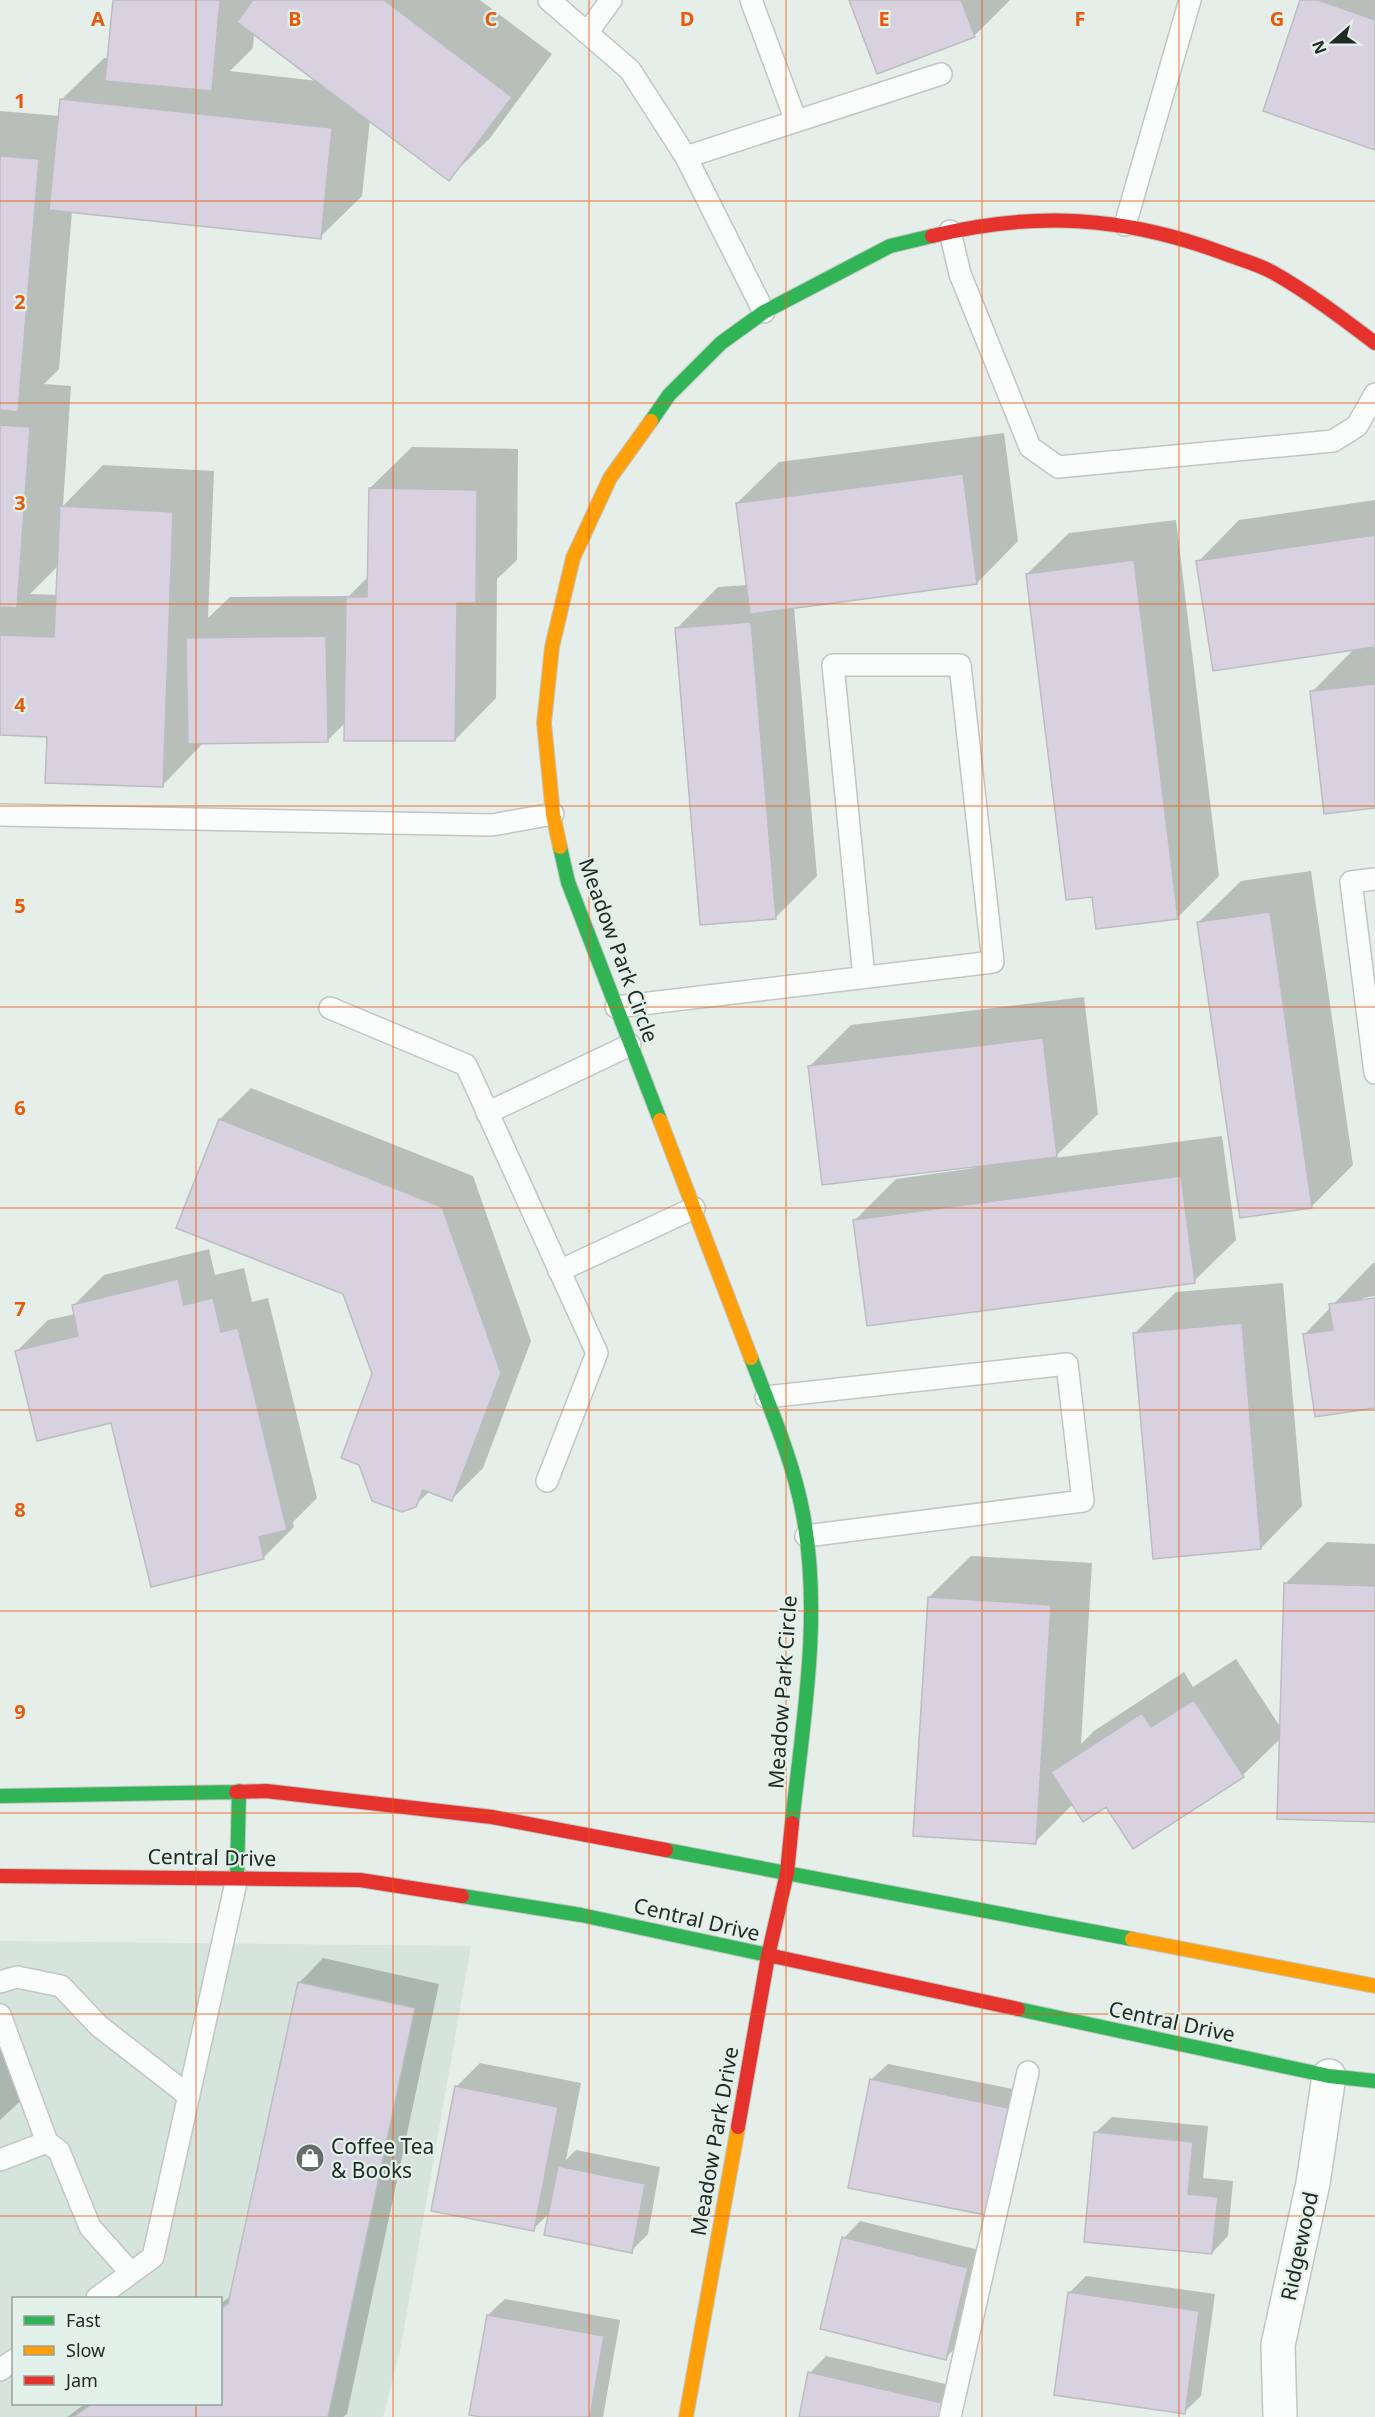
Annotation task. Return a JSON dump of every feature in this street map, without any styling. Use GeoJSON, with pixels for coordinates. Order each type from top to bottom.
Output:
{"type":"FeatureCollection","features":[{"type":"Feature","properties":{"kind":"street","name":"Meadow Park Circle"},"geometry":{"type":"LineString","coordinates":[[787,1873],[809,1660],[812,1593],[803,1513],[784,1447],[766,1397],[568,882],[553,814],[544,723],[552,647],[573,558],[610,478],[669,395],[721,343],[764,312],[890,246],[973,225],[1061,219],[1125,225],[1188,240],[1272,272],[1334,312],[1375,343]]}},
{"type":"Feature","properties":{"kind":"street"},"geometry":{"type":"LineString","coordinates":[[237,1878],[239,1791]]}},
{"type":"Feature","properties":{"kind":"street"},"geometry":{"type":"LineString","coordinates":[[0,1796],[266,1791],[492,1817],[1375,1986]]}},
{"type":"Feature","properties":{"kind":"street","name":"Meadow Park Drive"},"geometry":{"type":"LineString","coordinates":[[686,2417],[768,1956],[787,1873]]}},
{"type":"Feature","properties":{"kind":"street","name":"Central Drive"},"geometry":{"type":"LineString","coordinates":[[0,1876],[360,1880],[581,1914],[1329,2076],[1375,2081]]}},
{"type":"Feature","properties":{"kind":"street","name":"Ridgewood"},"geometry":{"type":"LineString","coordinates":[[1280,2417],[1278,2345],[1313,2183],[1329,2076]]}},
{"type":"Feature","properties":{"kind":"lane"},"geometry":{"type":"LineString","coordinates":[[549,0],[630,70],[686,157],[764,312]]}},
{"type":"Feature","properties":{"kind":"lane"},"geometry":{"type":"LineString","coordinates":[[587,33],[611,0]]}},
{"type":"Feature","properties":{"kind":"lane"},"geometry":{"type":"LineString","coordinates":[[751,0],[796,121]]}},
{"type":"Feature","properties":{"kind":"lane"},"geometry":{"type":"LineString","coordinates":[[1125,225],[1190,0]]}},
{"type":"Feature","properties":{"kind":"lane"},"geometry":{"type":"LineString","coordinates":[[686,157],[941,74]]}},
{"type":"Feature","properties":{"kind":"lane"},"geometry":{"type":"LineString","coordinates":[[950,231],[960,274],[1030,447],[1058,467],[1333,441],[1357,426],[1375,394]]}},
{"type":"Feature","properties":{"kind":"lane"},"geometry":{"type":"LineString","coordinates":[[616,1007],[993,962],[960,665],[833,665],[864,977]]}},
{"type":"Feature","properties":{"kind":"lane"},"geometry":{"type":"LineString","coordinates":[[0,814],[492,825],[553,814]]}},
{"type":"Feature","properties":{"kind":"lane"},"geometry":{"type":"LineString","coordinates":[[1375,879],[1351,882],[1375,1072]]}},
{"type":"Feature","properties":{"kind":"lane"},"geometry":{"type":"LineString","coordinates":[[330,1008],[466,1065],[597,1353],[547,1481]]}},
{"type":"Feature","properties":{"kind":"lane"},"geometry":{"type":"LineString","coordinates":[[488,1113],[630,1045]]}},
{"type":"Feature","properties":{"kind":"lane"},"geometry":{"type":"LineString","coordinates":[[559,1271],[694,1208]]}},
{"type":"Feature","properties":{"kind":"lane"},"geometry":{"type":"LineString","coordinates":[[766,1397],[1067,1364],[1083,1501],[806,1536]]}},
{"type":"Feature","properties":{"kind":"lane"},"geometry":{"type":"LineString","coordinates":[[98,2297],[153,2257],[237,1878]]}},
{"type":"Feature","properties":{"kind":"lane"},"geometry":{"type":"LineString","coordinates":[[0,1982],[16,1977],[61,1986],[99,2026],[189,2096]]}},
{"type":"Feature","properties":{"kind":"lane"},"geometry":{"type":"LineString","coordinates":[[0,2015],[46,2142],[59,2151],[90,2228],[131,2273]]}},
{"type":"Feature","properties":{"kind":"lane"},"geometry":{"type":"LineString","coordinates":[[950,2417],[1028,2072]]}},
{"type":"Feature","properties":{"kind":"lane"},"geometry":{"type":"LineString","coordinates":[[0,2160],[46,2142]]}},
{"type":"Feature","properties":{"kind":"shaded area"},"geometry":{"type":"Polygon","coordinates":[[[0,1941],[471,1946],[401,2346],[383,2417],[0,2417],[0,1941]]]}},
{"type":"Feature","properties":{"kind":"building"},"geometry":{"type":"Polygon","coordinates":[[[113,0],[220,0],[212,91],[105,81],[113,0]]]}},
{"type":"Feature","properties":{"kind":"building"},"geometry":{"type":"Polygon","coordinates":[[[253,0],[384,0],[512,97],[449,181],[237,22],[253,0]]]}},
{"type":"Feature","properties":{"kind":"building"},"geometry":{"type":"Polygon","coordinates":[[[849,0],[961,0],[975,37],[877,74],[849,0]]]}},
{"type":"Feature","properties":{"kind":"building"},"geometry":{"type":"Polygon","coordinates":[[[1300,0],[1318,0],[1375,20],[1375,150],[1263,111],[1300,0]]]}},
{"type":"Feature","properties":{"kind":"building"},"geometry":{"type":"Polygon","coordinates":[[[60,99],[332,128],[321,239],[49,210],[60,99]]]}},
{"type":"Feature","properties":{"kind":"building"},"geometry":{"type":"Polygon","coordinates":[[[0,156],[39,159],[18,412],[0,410],[0,156]]]}},
{"type":"Feature","properties":{"kind":"building"},"geometry":{"type":"Polygon","coordinates":[[[0,425],[30,427],[17,608],[0,607],[0,425]]]}},
{"type":"Feature","properties":{"kind":"building"},"geometry":{"type":"Polygon","coordinates":[[[963,474],[977,584],[750,614],[736,503],[963,474]]]}},
{"type":"Feature","properties":{"kind":"building"},"geometry":{"type":"Polygon","coordinates":[[[369,488],[477,490],[476,603],[457,603],[455,741],[344,741],[346,597],[367,597],[369,488]]]}},
{"type":"Feature","properties":{"kind":"building"},"geometry":{"type":"Polygon","coordinates":[[[60,506],[173,512],[163,787],[45,783],[47,737],[0,735],[0,635],[54,637],[60,506]]]}},
{"type":"Feature","properties":{"kind":"building"},"geometry":{"type":"Polygon","coordinates":[[[1375,535],[1375,647],[1213,671],[1196,561],[1375,535]]]}},
{"type":"Feature","properties":{"kind":"building"},"geometry":{"type":"Polygon","coordinates":[[[1134,560],[1178,919],[1096,929],[1092,897],[1066,900],[1026,574],[1134,560]]]}},
{"type":"Feature","properties":{"kind":"building"},"geometry":{"type":"Polygon","coordinates":[[[751,622],[776,919],[700,925],[675,628],[751,622]]]}},
{"type":"Feature","properties":{"kind":"building"},"geometry":{"type":"Polygon","coordinates":[[[326,636],[328,742],[188,744],[186,638],[326,636]]]}},
{"type":"Feature","properties":{"kind":"building"},"geometry":{"type":"Polygon","coordinates":[[[1375,684],[1375,808],[1324,814],[1310,691],[1375,684]]]}},
{"type":"Feature","properties":{"kind":"building"},"geometry":{"type":"Polygon","coordinates":[[[1270,912],[1312,1208],[1240,1218],[1197,922],[1270,912]]]}},
{"type":"Feature","properties":{"kind":"building"},"geometry":{"type":"Polygon","coordinates":[[[1043,1038],[1057,1157],[822,1185],[808,1066],[1043,1038]]]}},
{"type":"Feature","properties":{"kind":"building"},"geometry":{"type":"Polygon","coordinates":[[[219,1119],[442,1207],[501,1373],[452,1501],[423,1490],[416,1507],[402,1512],[372,1501],[359,1465],[341,1458],[372,1374],[343,1294],[176,1228],[219,1119]]]}},
{"type":"Feature","properties":{"kind":"building"},"geometry":{"type":"Polygon","coordinates":[[[1181,1176],[1195,1283],[867,1326],[853,1220],[1181,1176]]]}},
{"type":"Feature","properties":{"kind":"building"},"geometry":{"type":"Polygon","coordinates":[[[178,1279],[184,1305],[213,1298],[221,1332],[238,1328],[287,1530],[259,1537],[264,1559],[151,1587],[111,1423],[37,1441],[15,1351],[78,1336],[72,1305],[178,1279]]]}},
{"type":"Feature","properties":{"kind":"building"},"geometry":{"type":"Polygon","coordinates":[[[1375,1298],[1375,1408],[1315,1417],[1303,1334],[1333,1330],[1329,1304],[1375,1298]]]}},
{"type":"Feature","properties":{"kind":"building"},"geometry":{"type":"Polygon","coordinates":[[[1242,1323],[1261,1549],[1153,1559],[1133,1333],[1242,1323]]]}},
{"type":"Feature","properties":{"kind":"building"},"geometry":{"type":"Polygon","coordinates":[[[1284,1583],[1375,1586],[1375,1822],[1277,1819],[1284,1583]]]}},
{"type":"Feature","properties":{"kind":"building"},"geometry":{"type":"Polygon","coordinates":[[[928,1597],[1051,1605],[1036,1844],[913,1836],[928,1597]]]}},
{"type":"Feature","properties":{"kind":"building"},"geometry":{"type":"Polygon","coordinates":[[[1194,1700],[1244,1777],[1133,1849],[1106,1807],[1083,1822],[1051,1772],[1142,1713],[1151,1727],[1194,1700]]]}},
{"type":"Feature","properties":{"kind":"building"},"geometry":{"type":"Polygon","coordinates":[[[298,1982],[415,2008],[328,2417],[73,2417],[91,2405],[222,2405],[222,2308],[228,2304],[298,1982]]]}},
{"type":"Feature","properties":{"kind":"building"},"geometry":{"type":"Polygon","coordinates":[[[870,2079],[1008,2108],[986,2215],[848,2188],[870,2079]]]}},
{"type":"Feature","properties":{"kind":"building"},"geometry":{"type":"Polygon","coordinates":[[[455,2086],[558,2107],[534,2231],[431,2211],[455,2086]]]}},
{"type":"Feature","properties":{"kind":"building"},"geometry":{"type":"Polygon","coordinates":[[[1094,2132],[1193,2142],[1188,2194],[1218,2197],[1212,2254],[1084,2242],[1094,2132]]]}},
{"type":"Feature","properties":{"kind":"building"},"geometry":{"type":"Polygon","coordinates":[[[558,2166],[645,2184],[632,2253],[544,2235],[558,2166]]]}},
{"type":"Feature","properties":{"kind":"building"},"geometry":{"type":"Polygon","coordinates":[[[842,2237],[968,2268],[946,2360],[820,2329],[842,2237]]]}},
{"type":"Feature","properties":{"kind":"building"},"geometry":{"type":"Polygon","coordinates":[[[1068,2292],[1199,2311],[1185,2414],[1054,2395],[1068,2292]]]}},
{"type":"Feature","properties":{"kind":"building"},"geometry":{"type":"Polygon","coordinates":[[[487,2315],[604,2336],[590,2417],[481,2417],[469,2415],[487,2315]]]}},
{"type":"Feature","properties":{"kind":"building"},"geometry":{"type":"Polygon","coordinates":[[[808,2372],[942,2403],[939,2417],[799,2417],[808,2372]]]}},
{"type":"Feature","properties":{"kind":"traffic: fast"},"geometry":{"type":"LineString","coordinates":[[651,421],[669,395],[721,343],[764,312],[890,246],[932,236]]}},
{"type":"Feature","properties":{"kind":"traffic: fast"},"geometry":{"type":"LineString","coordinates":[[560,847],[568,882],[660,1120]]}},
{"type":"Feature","properties":{"kind":"traffic: fast"},"geometry":{"type":"LineString","coordinates":[[751,1358],[780,1434],[799,1494],[808,1552],[811,1591],[809,1668],[792,1823]]}},
{"type":"Feature","properties":{"kind":"traffic: fast"},"geometry":{"type":"LineString","coordinates":[[237,1878],[239,1791]]}},
{"type":"Feature","properties":{"kind":"traffic: fast"},"geometry":{"type":"LineString","coordinates":[[0,1796],[236,1792]]}},
{"type":"Feature","properties":{"kind":"traffic: fast"},"geometry":{"type":"LineString","coordinates":[[666,1850],[1132,1939]]}},
{"type":"Feature","properties":{"kind":"traffic: fast"},"geometry":{"type":"LineString","coordinates":[[462,1896],[581,1915],[777,1957]]}},
{"type":"Feature","properties":{"kind":"traffic: fast"},"geometry":{"type":"LineString","coordinates":[[1018,2009],[1329,2076],[1375,2081]]}},
{"type":"Feature","properties":{"kind":"traffic: slow"},"geometry":{"type":"LineString","coordinates":[[560,847],[553,814],[544,723],[552,647],[573,558],[610,478],[651,421]]}},
{"type":"Feature","properties":{"kind":"traffic: slow"},"geometry":{"type":"LineString","coordinates":[[660,1120],[751,1358]]}},
{"type":"Feature","properties":{"kind":"traffic: slow"},"geometry":{"type":"LineString","coordinates":[[1132,1939],[1375,1986]]}},
{"type":"Feature","properties":{"kind":"traffic: slow"},"geometry":{"type":"LineString","coordinates":[[686,2417],[738,2127]]}},
{"type":"Feature","properties":{"kind":"traffic: jam"},"geometry":{"type":"LineString","coordinates":[[932,236],[970,228],[1043,221],[1079,221],[1150,231],[1186,241],[1268,270],[1313,297],[1375,343]]}},
{"type":"Feature","properties":{"kind":"traffic: jam"},"geometry":{"type":"LineString","coordinates":[[236,1792],[266,1791],[492,1817],[666,1850]]}},
{"type":"Feature","properties":{"kind":"traffic: jam"},"geometry":{"type":"LineString","coordinates":[[738,2127],[768,1956],[787,1873],[792,1823]]}},
{"type":"Feature","properties":{"kind":"traffic: jam"},"geometry":{"type":"LineString","coordinates":[[0,1876],[360,1880],[462,1896]]}},
{"type":"Feature","properties":{"kind":"traffic: jam"},"geometry":{"type":"LineString","coordinates":[[777,1957],[1018,2009]]}},
{"type":"Feature","properties":{"kind":"place","name":"Coffee Tea & Books"},"geometry":{"type":"Point","coordinates":[310,2158]}}]}
